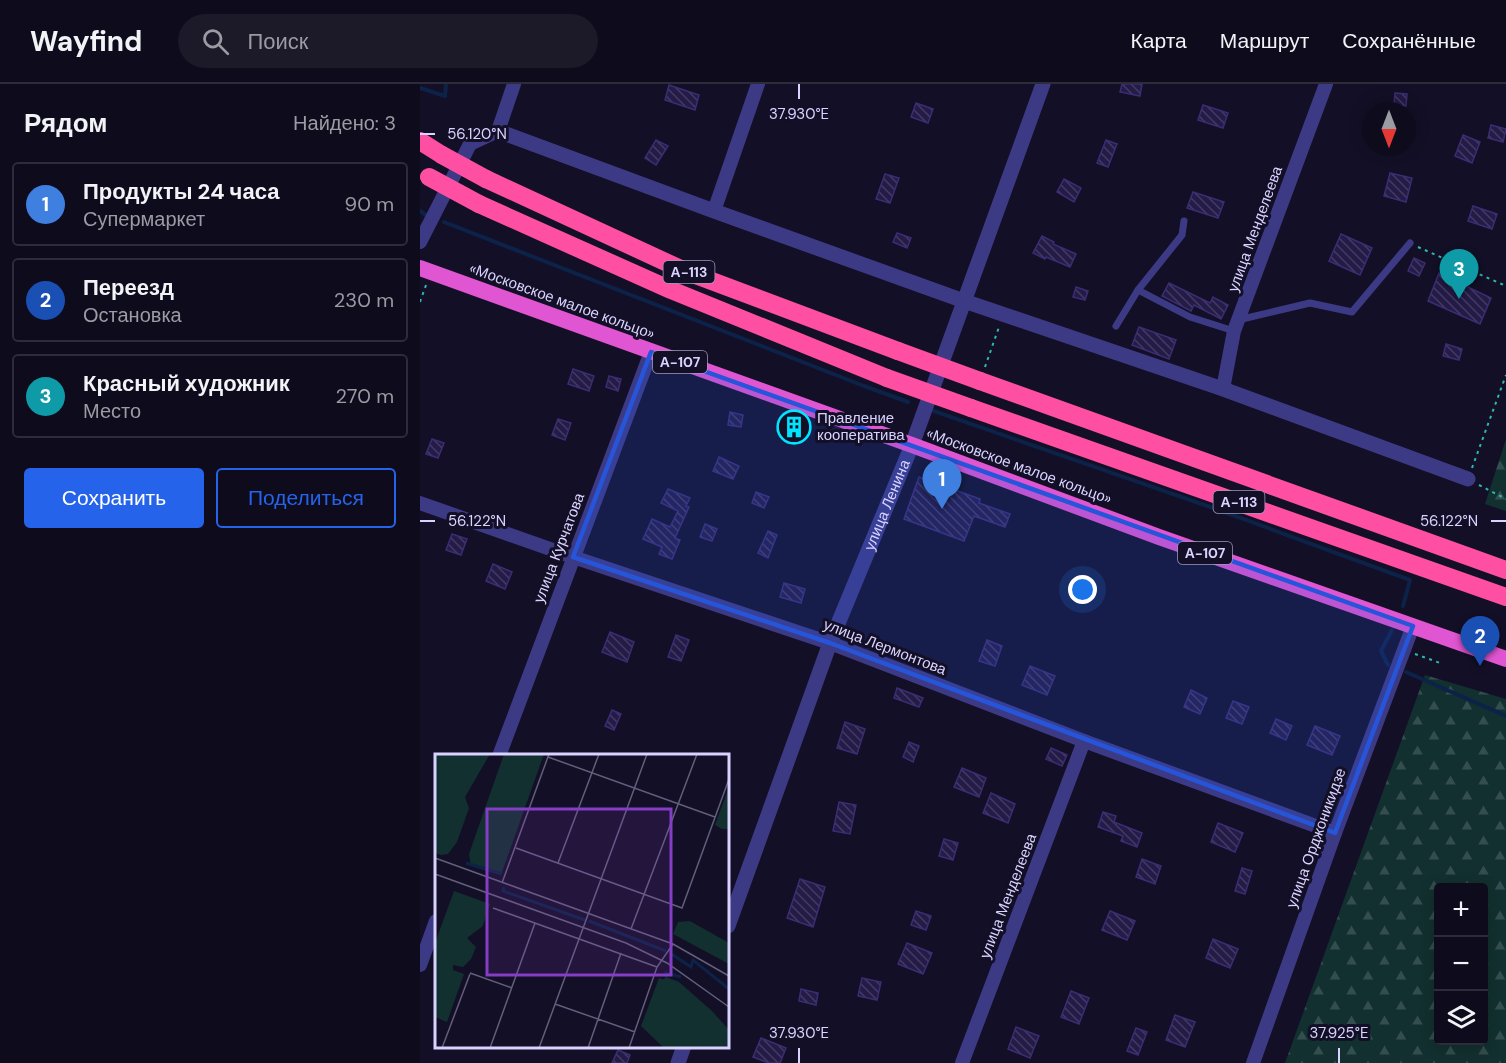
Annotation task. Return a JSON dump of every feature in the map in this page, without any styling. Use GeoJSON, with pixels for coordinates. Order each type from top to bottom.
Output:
{"type":"FeatureCollection","features":[{"type":"Feature","properties":{"kind":"highway","name":"А-113"},"geometry":{"type":"LineString","coordinates":[[420,141],[486,179],[685,270],[980,381],[1506,570]]}},
{"type":"Feature","properties":{"kind":"highway","name":"А-113"},"geometry":{"type":"LineString","coordinates":[[425,174],[479,204],[671,290],[887,378],[1506,597]]}},
{"type":"Feature","properties":{"kind":"highway","name":"«Московское малое кольцо»"},"geometry":{"type":"LineString","coordinates":[[426,270],[912,445],[1159,537],[1506,659]]}},
{"type":"Feature","properties":{"kind":"street"},"geometry":{"type":"LineString","coordinates":[[498,131],[514,84]]}},
{"type":"Feature","properties":{"kind":"street"},"geometry":{"type":"LineString","coordinates":[[714,211],[758,84]]}},
{"type":"Feature","properties":{"kind":"street","name":"улица Ленина"},"geometry":{"type":"LineString","coordinates":[[729,923],[830,643],[912,445],[1043,84]]}},
{"type":"Feature","properties":{"kind":"street","name":"улица Менделеева"},"geometry":{"type":"LineString","coordinates":[[1223,389],[1236,326],[1326,84]]}},
{"type":"Feature","properties":{"kind":"street"},"geometry":{"type":"LineString","coordinates":[[420,242],[470,144],[498,131],[964,301],[1223,389],[1468,479]]}},
{"type":"Feature","properties":{"kind":"street","name":"улица Курчатова"},"geometry":{"type":"LineString","coordinates":[[500,754],[651,352]]}},
{"type":"Feature","properties":{"kind":"street","name":"улица Лермонтова"},"geometry":{"type":"LineString","coordinates":[[420,503],[830,643],[1084,741],[1335,832]]}},
{"type":"Feature","properties":{"kind":"street","name":"улица Орджоникидзе"},"geometry":{"type":"LineString","coordinates":[[1253,1063],[1335,832],[1413,626]]}},
{"type":"Feature","properties":{"kind":"street","name":"улица Менделеева"},"geometry":{"type":"LineString","coordinates":[[962,1063],[1084,741]]}},
{"type":"Feature","properties":{"kind":"street"},"geometry":{"type":"LineString","coordinates":[[420,965],[435,924]]}},
{"type":"Feature","properties":{"kind":"street"},"geometry":{"type":"LineString","coordinates":[[678,1063],[684,1048]]}},
{"type":"Feature","properties":{"kind":"lane"},"geometry":{"type":"LineString","coordinates":[[1116,326],[1138,290],[1182,235],[1184,221]]}},
{"type":"Feature","properties":{"kind":"lane"},"geometry":{"type":"LineString","coordinates":[[1138,290],[1190,316],[1236,326],[1310,303],[1352,312],[1410,243]]}},
{"type":"Feature","properties":{"kind":"path"},"geometry":{"type":"LineString","coordinates":[[1410,243],[1506,286]]}},
{"type":"Feature","properties":{"kind":"path"},"geometry":{"type":"LineString","coordinates":[[420,302],[426,270]]}},
{"type":"Feature","properties":{"kind":"path"},"geometry":{"type":"LineString","coordinates":[[980,381],[996,336]]}},
{"type":"Feature","properties":{"kind":"path"},"geometry":{"type":"LineString","coordinates":[[1506,375],[1468,479],[1506,499]]}},
{"type":"Feature","properties":{"kind":"path"},"geometry":{"type":"LineString","coordinates":[[1404,650],[1443,664]]}},
{"type":"Feature","properties":{"kind":"highlighted area"},"geometry":{"type":"Polygon","coordinates":[[[651,352],[1413,626],[1335,833],[830,643],[573,557],[651,352]]]}},
{"type":"Feature","properties":{"kind":"green space"},"geometry":{"type":"Polygon","coordinates":[[[1506,439],[1506,511],[1485,504],[1506,439]]]}},
{"type":"Feature","properties":{"kind":"green space"},"geometry":{"type":"Polygon","coordinates":[[[1425,675],[1506,699],[1506,1063],[1285,1063],[1425,675]]]}},
{"type":"Feature","properties":{"kind":"building"},"geometry":{"type":"Polygon","coordinates":[[[1122,84],[1142,84],[1140,96],[1120,92],[1122,84]]]}},
{"type":"Feature","properties":{"kind":"building"},"geometry":{"type":"Polygon","coordinates":[[[669,85],[699,95],[695,110],[665,100],[669,85]]]}},
{"type":"Feature","properties":{"kind":"building"},"geometry":{"type":"Polygon","coordinates":[[[1395,93],[1407,94],[1406,102],[1394,102],[1395,93]]]}},
{"type":"Feature","properties":{"kind":"building"},"geometry":{"type":"Polygon","coordinates":[[[916,103],[933,109],[928,123],[911,117],[916,103]]]}},
{"type":"Feature","properties":{"kind":"building"},"geometry":{"type":"Polygon","coordinates":[[[1203,105],[1228,113],[1223,128],[1198,120],[1203,105]]]}},
{"type":"Feature","properties":{"kind":"building"},"geometry":{"type":"Polygon","coordinates":[[[1491,125],[1506,129],[1503,142],[1488,138],[1491,125]]]}},
{"type":"Feature","properties":{"kind":"building"},"geometry":{"type":"Polygon","coordinates":[[[1463,135],[1480,142],[1472,163],[1455,156],[1463,135]]]}},
{"type":"Feature","properties":{"kind":"building"},"geometry":{"type":"Polygon","coordinates":[[[656,140],[668,146],[656,165],[645,158],[656,140]]]}},
{"type":"Feature","properties":{"kind":"building"},"geometry":{"type":"Polygon","coordinates":[[[1106,140],[1117,144],[1108,167],[1097,163],[1106,140]]]}},
{"type":"Feature","properties":{"kind":"building"},"geometry":{"type":"Polygon","coordinates":[[[1390,173],[1412,178],[1406,202],[1384,196],[1390,173]]]}},
{"type":"Feature","properties":{"kind":"building"},"geometry":{"type":"Polygon","coordinates":[[[885,174],[899,178],[890,203],[876,199],[885,174]]]}},
{"type":"Feature","properties":{"kind":"building"},"geometry":{"type":"Polygon","coordinates":[[[1064,179],[1081,188],[1074,202],[1057,192],[1064,179]]]}},
{"type":"Feature","properties":{"kind":"building"},"geometry":{"type":"Polygon","coordinates":[[[1193,192],[1224,202],[1218,218],[1187,208],[1193,192]]]}},
{"type":"Feature","properties":{"kind":"building"},"geometry":{"type":"Polygon","coordinates":[[[1473,206],[1497,214],[1492,229],[1468,221],[1473,206]]]}},
{"type":"Feature","properties":{"kind":"building"},"geometry":{"type":"Polygon","coordinates":[[[897,233],[911,238],[907,248],[893,242],[897,233]]]}},
{"type":"Feature","properties":{"kind":"building"},"geometry":{"type":"Polygon","coordinates":[[[1341,234],[1372,248],[1360,275],[1329,261],[1341,234]]]}},
{"type":"Feature","properties":{"kind":"building"},"geometry":{"type":"Polygon","coordinates":[[[1042,236],[1054,242],[1053,244],[1076,254],[1070,267],[1033,253],[1042,236]]]}},
{"type":"Feature","properties":{"kind":"building"},"geometry":{"type":"Polygon","coordinates":[[[1414,258],[1425,263],[1419,276],[1408,271],[1414,258]]]}},
{"type":"Feature","properties":{"kind":"building"},"geometry":{"type":"Polygon","coordinates":[[[1439,273],[1491,298],[1480,324],[1428,301],[1439,273]]]}},
{"type":"Feature","properties":{"kind":"building"},"geometry":{"type":"Polygon","coordinates":[[[1169,283],[1210,303],[1213,297],[1228,305],[1221,319],[1194,305],[1191,311],[1162,296],[1169,283]]]}},
{"type":"Feature","properties":{"kind":"building"},"geometry":{"type":"Polygon","coordinates":[[[1076,287],[1088,291],[1085,300],[1073,297],[1076,287]]]}},
{"type":"Feature","properties":{"kind":"building"},"geometry":{"type":"Polygon","coordinates":[[[1139,327],[1176,340],[1169,359],[1132,345],[1139,327]]]}},
{"type":"Feature","properties":{"kind":"building"},"geometry":{"type":"Polygon","coordinates":[[[1446,344],[1462,349],[1459,360],[1443,356],[1446,344]]]}},
{"type":"Feature","properties":{"kind":"building"},"geometry":{"type":"Polygon","coordinates":[[[573,369],[594,376],[589,391],[568,384],[573,369]]]}},
{"type":"Feature","properties":{"kind":"building"},"geometry":{"type":"Polygon","coordinates":[[[609,376],[621,379],[618,391],[606,387],[609,376]]]}},
{"type":"Feature","properties":{"kind":"building"},"geometry":{"type":"Polygon","coordinates":[[[730,412],[743,415],[741,427],[728,425],[730,412]]]}},
{"type":"Feature","properties":{"kind":"building","name":"Правление кооператива"},"geometry":{"type":"Polygon","coordinates":[[[783,413],[811,422],[805,440],[777,431],[783,413]]]}},
{"type":"Feature","properties":{"kind":"building"},"geometry":{"type":"Polygon","coordinates":[[[558,419],[571,423],[565,440],[552,435],[558,419]]]}},
{"type":"Feature","properties":{"kind":"building"},"geometry":{"type":"Polygon","coordinates":[[[432,439],[444,443],[438,458],[426,454],[432,439]]]}},
{"type":"Feature","properties":{"kind":"building"},"geometry":{"type":"Polygon","coordinates":[[[719,457],[739,466],[733,479],[713,471],[719,457]]]}},
{"type":"Feature","properties":{"kind":"building"},"geometry":{"type":"Polygon","coordinates":[[[919,477],[980,499],[979,503],[1010,514],[1005,527],[974,516],[964,541],[904,519],[919,477]]]}},
{"type":"Feature","properties":{"kind":"building"},"geometry":{"type":"Polygon","coordinates":[[[668,489],[690,498],[686,506],[689,507],[675,538],[680,540],[672,559],[659,554],[662,547],[643,539],[652,519],[670,527],[678,511],[661,503],[668,489]]]}},
{"type":"Feature","properties":{"kind":"building"},"geometry":{"type":"Polygon","coordinates":[[[756,492],[769,497],[764,508],[752,503],[756,492]]]}},
{"type":"Feature","properties":{"kind":"building"},"geometry":{"type":"Polygon","coordinates":[[[705,524],[717,529],[712,541],[700,537],[705,524]]]}},
{"type":"Feature","properties":{"kind":"building"},"geometry":{"type":"Polygon","coordinates":[[[768,531],[777,535],[768,558],[758,553],[768,531]]]}},
{"type":"Feature","properties":{"kind":"building"},"geometry":{"type":"Polygon","coordinates":[[[452,534],[467,539],[461,555],[446,550],[452,534]]]}},
{"type":"Feature","properties":{"kind":"building"},"geometry":{"type":"Polygon","coordinates":[[[493,564],[512,572],[505,589],[486,581],[493,564]]]}},
{"type":"Feature","properties":{"kind":"building"},"geometry":{"type":"Polygon","coordinates":[[[784,583],[805,589],[801,603],[780,597],[784,583]]]}},
{"type":"Feature","properties":{"kind":"building"},"geometry":{"type":"Polygon","coordinates":[[[610,632],[634,642],[627,662],[602,652],[610,632]]]}},
{"type":"Feature","properties":{"kind":"building"},"geometry":{"type":"Polygon","coordinates":[[[676,635],[689,640],[681,661],[668,657],[676,635]]]}},
{"type":"Feature","properties":{"kind":"building"},"geometry":{"type":"Polygon","coordinates":[[[987,640],[1002,646],[995,666],[979,661],[987,640]]]}},
{"type":"Feature","properties":{"kind":"building"},"geometry":{"type":"Polygon","coordinates":[[[1030,666],[1055,676],[1047,695],[1022,685],[1030,666]]]}},
{"type":"Feature","properties":{"kind":"building"},"geometry":{"type":"Polygon","coordinates":[[[897,688],[923,698],[919,707],[894,698],[897,688]]]}},
{"type":"Feature","properties":{"kind":"building"},"geometry":{"type":"Polygon","coordinates":[[[1191,690],[1207,698],[1200,714],[1184,707],[1191,690]]]}},
{"type":"Feature","properties":{"kind":"building"},"geometry":{"type":"Polygon","coordinates":[[[1233,701],[1249,707],[1242,724],[1226,718],[1233,701]]]}},
{"type":"Feature","properties":{"kind":"building"},"geometry":{"type":"Polygon","coordinates":[[[612,710],[621,714],[614,730],[605,726],[612,710]]]}},
{"type":"Feature","properties":{"kind":"building"},"geometry":{"type":"Polygon","coordinates":[[[1276,719],[1292,726],[1286,740],[1270,733],[1276,719]]]}},
{"type":"Feature","properties":{"kind":"building"},"geometry":{"type":"Polygon","coordinates":[[[845,722],[865,729],[857,754],[837,748],[845,722]]]}},
{"type":"Feature","properties":{"kind":"building"},"geometry":{"type":"Polygon","coordinates":[[[1315,726],[1340,736],[1332,755],[1307,745],[1315,726]]]}},
{"type":"Feature","properties":{"kind":"building"},"geometry":{"type":"Polygon","coordinates":[[[909,742],[919,746],[913,762],[903,757],[909,742]]]}},
{"type":"Feature","properties":{"kind":"building"},"geometry":{"type":"Polygon","coordinates":[[[1051,748],[1067,755],[1062,766],[1046,759],[1051,748]]]}},
{"type":"Feature","properties":{"kind":"building"},"geometry":{"type":"Polygon","coordinates":[[[962,768],[986,778],[979,797],[954,787],[962,768]]]}},
{"type":"Feature","properties":{"kind":"building"},"geometry":{"type":"Polygon","coordinates":[[[991,793],[1015,804],[1008,823],[983,813],[991,793]]]}},
{"type":"Feature","properties":{"kind":"building"},"geometry":{"type":"Polygon","coordinates":[[[839,802],[856,805],[850,834],[833,831],[839,802]]]}},
{"type":"Feature","properties":{"kind":"building"},"geometry":{"type":"Polygon","coordinates":[[[1103,812],[1116,816],[1114,822],[1142,833],[1137,847],[1121,841],[1123,836],[1098,827],[1103,812]]]}},
{"type":"Feature","properties":{"kind":"building"},"geometry":{"type":"Polygon","coordinates":[[[1218,823],[1243,833],[1235,852],[1211,842],[1218,823]]]}},
{"type":"Feature","properties":{"kind":"building"},"geometry":{"type":"Polygon","coordinates":[[[944,839],[958,843],[953,860],[939,856],[944,839]]]}},
{"type":"Feature","properties":{"kind":"building"},"geometry":{"type":"Polygon","coordinates":[[[1142,859],[1161,866],[1155,884],[1136,877],[1142,859]]]}},
{"type":"Feature","properties":{"kind":"building"},"geometry":{"type":"Polygon","coordinates":[[[1242,868],[1252,871],[1245,894],[1235,891],[1242,868]]]}},
{"type":"Feature","properties":{"kind":"building"},"geometry":{"type":"Polygon","coordinates":[[[800,879],[825,887],[813,927],[787,918],[800,879]]]}},
{"type":"Feature","properties":{"kind":"building"},"geometry":{"type":"Polygon","coordinates":[[[916,911],[931,916],[926,930],[911,925],[916,911]]]}},
{"type":"Feature","properties":{"kind":"building"},"geometry":{"type":"Polygon","coordinates":[[[1110,911],[1135,921],[1127,940],[1102,930],[1110,911]]]}},
{"type":"Feature","properties":{"kind":"building"},"geometry":{"type":"Polygon","coordinates":[[[1213,939],[1238,949],[1230,968],[1206,958],[1213,939]]]}},
{"type":"Feature","properties":{"kind":"building"},"geometry":{"type":"Polygon","coordinates":[[[907,943],[932,953],[923,974],[898,964],[907,943]]]}},
{"type":"Feature","properties":{"kind":"building"},"geometry":{"type":"Polygon","coordinates":[[[862,978],[881,982],[877,1000],[858,996],[862,978]]]}},
{"type":"Feature","properties":{"kind":"building"},"geometry":{"type":"Polygon","coordinates":[[[801,989],[818,993],[816,1005],[799,1001],[801,989]]]}},
{"type":"Feature","properties":{"kind":"building"},"geometry":{"type":"Polygon","coordinates":[[[1071,991],[1089,998],[1079,1024],[1061,1017],[1071,991]]]}},
{"type":"Feature","properties":{"kind":"building"},"geometry":{"type":"Polygon","coordinates":[[[1175,1015],[1195,1022],[1185,1047],[1166,1040],[1175,1015]]]}},
{"type":"Feature","properties":{"kind":"building"},"geometry":{"type":"Polygon","coordinates":[[[1016,1027],[1039,1036],[1030,1058],[1008,1049],[1016,1027]]]}},
{"type":"Feature","properties":{"kind":"building"},"geometry":{"type":"Polygon","coordinates":[[[1136,1028],[1147,1032],[1138,1055],[1127,1051],[1136,1028]]]}},
{"type":"Feature","properties":{"kind":"building"},"geometry":{"type":"Polygon","coordinates":[[[761,1038],[786,1048],[780,1063],[769,1063],[753,1057],[761,1038]]]}},
{"type":"Feature","properties":{"kind":"building"},"geometry":{"type":"Polygon","coordinates":[[[618,1050],[630,1055],[627,1063],[612,1063],[618,1050]]]}},
{"type":"Feature","properties":{"kind":"waterway"},"geometry":{"type":"LineString","coordinates":[[420,88],[445,96],[446,84]]}},
{"type":"Feature","properties":{"kind":"waterway"},"geometry":{"type":"LineString","coordinates":[[420,211],[426,215]]}},
{"type":"Feature","properties":{"kind":"waterway"},"geometry":{"type":"LineString","coordinates":[[444,222],[908,402]]}},
{"type":"Feature","properties":{"kind":"waterway"},"geometry":{"type":"LineString","coordinates":[[928,409],[1216,509],[1410,580],[1403,606]]}},
{"type":"Feature","properties":{"kind":"waterway"},"geometry":{"type":"LineString","coordinates":[[1388,665],[1381,651],[1392,630]]}},
{"type":"Feature","properties":{"kind":"waterway"},"geometry":{"type":"LineString","coordinates":[[1406,672],[1506,716]]}},
{"type":"Feature","properties":{"kind":"place","name":"Красный художник"},"geometry":{"type":"Point","coordinates":[1459,299]}},
{"type":"Feature","properties":{"kind":"place","name":"Правление кооператива"},"geometry":{"type":"Point","coordinates":[794,427]}},
{"type":"Feature","properties":{"kind":"place","name":"Продукты 24 часа"},"geometry":{"type":"Point","coordinates":[942,509]}},
{"type":"Feature","properties":{"kind":"place","name":"Переезд"},"geometry":{"type":"Point","coordinates":[1480,666]}}]}
